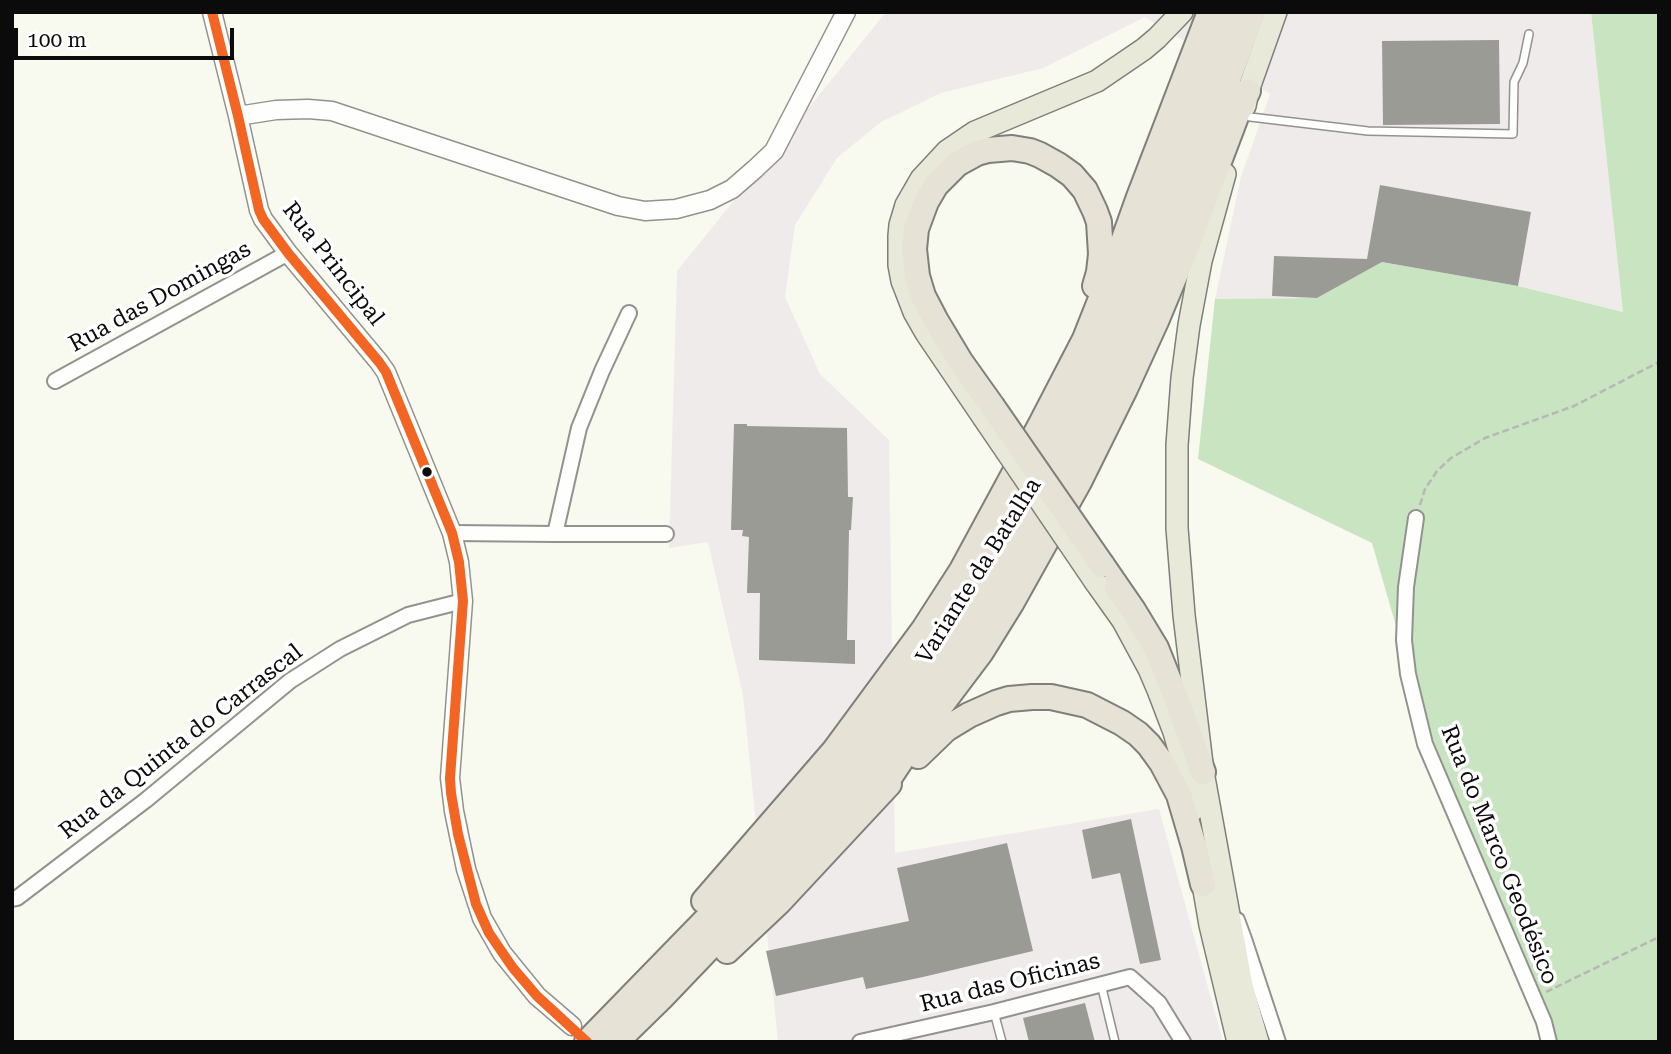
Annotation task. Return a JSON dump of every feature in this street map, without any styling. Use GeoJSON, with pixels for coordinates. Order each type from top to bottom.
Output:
{"type":"FeatureCollection","features":[{"type":"Feature","properties":{"kind":"highway"},"geometry":{"type":"LineString","coordinates":[[592,1037],[604,1015],[834,751],[904,658],[961,570],[1084,339],[1210,12]]}},
{"type":"Feature","properties":{"kind":"highway","name":"Variante da Batalha"},"geometry":{"type":"LineString","coordinates":[[592,1037],[771,853],[842,773],[944,636],[970,596],[1008,531],[1081,393],[1174,169],[1232,12]]}},
{"type":"Feature","properties":{"kind":"highway","name":"Variante da Batalha"},"geometry":{"type":"LineString","coordinates":[[592,1037],[661,998],[783,870],[853,792],[943,675],[993,598],[1068,466],[1110,381],[1165,249],[1253,12]]}},
{"type":"Feature","properties":{"kind":"highway"},"geometry":{"type":"LineString","coordinates":[[878,794],[981,652],[1079,482],[1157,319],[1248,91]]}},
{"type":"Feature","properties":{"kind":"highway"},"geometry":{"type":"LineString","coordinates":[[1057,394],[1099,272],[1101,241],[1096,211],[1084,190],[1065,169],[1040,155],[1012,148],[977,153],[957,164],[936,185],[918,220],[914,249],[917,276],[923,296],[987,411],[1099,574],[1133,610],[1159,656],[1203,772]]}},
{"type":"Feature","properties":{"kind":"highway"},"geometry":{"type":"LineString","coordinates":[[661,998],[725,953],[770,911],[878,794],[946,729],[983,708],[1009,699],[1051,697],[1087,705],[1138,734],[1162,763],[1179,795],[1203,884]]}},
{"type":"Feature","properties":{"kind":"main road"},"geometry":{"type":"LineString","coordinates":[[987,411],[926,333],[902,281],[899,236],[906,205],[921,178],[947,151],[975,132],[1097,81],[1144,49],[1182,12]]}},
{"type":"Feature","properties":{"kind":"main road"},"geometry":{"type":"LineString","coordinates":[[1258,1042],[1242,986],[1203,772],[1180,570],[1177,445],[1182,378],[1195,291],[1248,91],[1276,12]]}},
{"type":"Feature","properties":{"kind":"main road"},"geometry":{"type":"LineString","coordinates":[[1099,574],[1149,668],[1174,732],[1189,790],[1213,937],[1238,1042]]}},
{"type":"Feature","properties":{"kind":"street","name":"Rua Principal"},"geometry":{"type":"LineString","coordinates":[[212,12],[263,219],[386,372],[452,533],[459,562],[463,601],[450,778],[466,869],[482,918],[498,947],[527,986],[592,1037]]}},
{"type":"Feature","properties":{"kind":"street"},"geometry":{"type":"LineString","coordinates":[[238,116],[276,110],[332,111],[618,206],[645,211],[676,209],[710,200],[732,188],[774,151],[846,12]]}},
{"type":"Feature","properties":{"kind":"street","name":"Rua das Domingas"},"geometry":{"type":"LineString","coordinates":[[55,381],[288,253]]}},
{"type":"Feature","properties":{"kind":"street"},"geometry":{"type":"LineString","coordinates":[[555,534],[579,428],[629,313]]}},
{"type":"Feature","properties":{"kind":"street","name":"Rua do Marco Geodésico"},"geometry":{"type":"LineString","coordinates":[[1416,518],[1406,587],[1404,640],[1411,686],[1425,744],[1544,1022],[1549,1042]]}},
{"type":"Feature","properties":{"kind":"street"},"geometry":{"type":"LineString","coordinates":[[452,533],[666,534]]}},
{"type":"Feature","properties":{"kind":"street","name":"Rua da Quinta do Carrascal"},"geometry":{"type":"LineString","coordinates":[[12,899],[17,898],[146,800],[290,681],[340,649],[408,615],[463,601]]}},
{"type":"Feature","properties":{"kind":"street"},"geometry":{"type":"LineString","coordinates":[[1226,894],[1278,1042]]}},
{"type":"Feature","properties":{"kind":"street","name":"Rua das Oficinas"},"geometry":{"type":"LineString","coordinates":[[860,1042],[994,1012],[1130,977],[1159,1003],[1183,1042]]}},
{"type":"Feature","properties":{"kind":"lane"},"geometry":{"type":"LineString","coordinates":[[1242,116],[1368,131],[1513,134],[1514,82],[1523,62],[1530,34]]}},
{"type":"Feature","properties":{"kind":"lane"},"geometry":{"type":"LineString","coordinates":[[1100,984],[1115,1042]]}},
{"type":"Feature","properties":{"kind":"lane"},"geometry":{"type":"LineString","coordinates":[[994,1012],[1002,1042]]}},
{"type":"Feature","properties":{"kind":"path"},"geometry":{"type":"LineString","coordinates":[[1416,518],[1425,489],[1437,471],[1451,458],[1485,438],[1574,405],[1659,362]]}},
{"type":"Feature","properties":{"kind":"path"},"geometry":{"type":"LineString","coordinates":[[1534,998],[1659,937]]}},
{"type":"Feature","properties":{"kind":"shaded area"},"geometry":{"type":"Polygon","coordinates":[[[886,12],[1591,12],[1623,312],[1518,286],[1383,262],[1317,298],[1215,299],[1241,177],[1270,94],[1145,17],[1043,68],[941,93],[881,122],[837,158],[795,225],[785,297],[820,374],[889,440],[895,853],[1159,809],[1223,1042],[778,1042],[743,695],[708,542],[669,548],[677,271],[886,12]]]}},
{"type":"Feature","properties":{"kind":"green space"},"geometry":{"type":"Polygon","coordinates":[[[1591,12],[1659,12],[1659,1042],[1553,1042],[1430,744],[1372,543],[1198,459],[1215,299],[1317,298],[1382,262],[1518,286],[1623,312],[1591,12]]]}},
{"type":"Feature","properties":{"kind":"building"},"geometry":{"type":"Polygon","coordinates":[[[1499,40],[1500,124],[1383,125],[1382,41],[1499,40]]]}},
{"type":"Feature","properties":{"kind":"building"},"geometry":{"type":"Polygon","coordinates":[[[1380,185],[1531,212],[1518,286],[1382,262],[1317,298],[1272,296],[1274,256],[1367,259],[1380,185]]]}},
{"type":"Feature","properties":{"kind":"building"},"geometry":{"type":"Polygon","coordinates":[[[734,424],[847,428],[848,497],[853,497],[849,530],[847,640],[855,640],[855,664],[759,660],[760,593],[747,593],[749,537],[742,536],[743,530],[731,530],[734,424]]]}},
{"type":"Feature","properties":{"kind":"building"},"geometry":{"type":"Polygon","coordinates":[[[1131,819],[1161,960],[1140,964],[1120,873],[1092,879],[1082,830],[1131,819]]]}},
{"type":"Feature","properties":{"kind":"building"},"geometry":{"type":"Polygon","coordinates":[[[1007,843],[1033,951],[866,989],[863,977],[776,996],[766,951],[909,921],[897,868],[1007,843]]]}},
{"type":"Feature","properties":{"kind":"building"},"geometry":{"type":"Polygon","coordinates":[[[1085,1003],[1095,1042],[1029,1042],[1023,1018],[1085,1003]]]}},
{"type":"Feature","properties":{"kind":"transit line"},"geometry":{"type":"LineString","coordinates":[[212,12],[263,219],[386,372],[452,533],[459,562],[463,601],[450,778],[458,834],[476,904],[489,933],[513,968],[537,996],[587,1042]]}}]}
